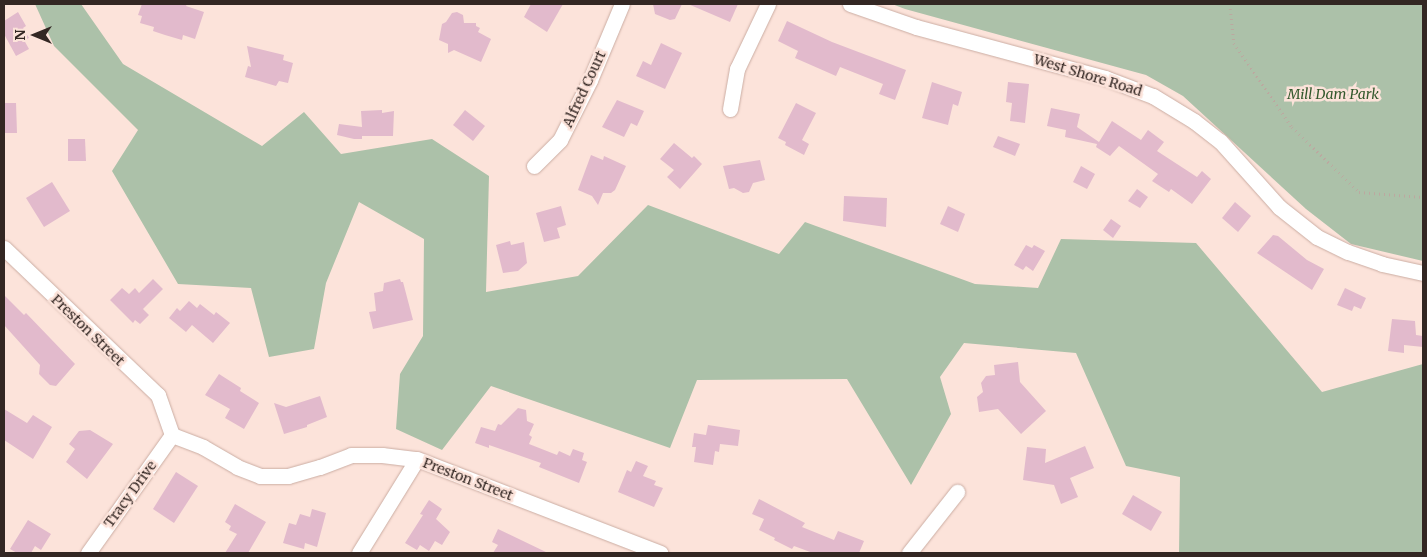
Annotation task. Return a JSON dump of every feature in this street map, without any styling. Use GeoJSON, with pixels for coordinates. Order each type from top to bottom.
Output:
{"type":"FeatureCollection","features":[{"type":"Feature","properties":{"kind":"street","name":"Alfred Court"},"geometry":{"type":"LineString","coordinates":[[534,166],[560,140],[590,80],[622,4]]}},
{"type":"Feature","properties":{"kind":"street"},"geometry":{"type":"LineString","coordinates":[[730,109],[738,69],[768,4]]}},
{"type":"Feature","properties":{"kind":"street","name":"West Shore Road"},"geometry":{"type":"LineString","coordinates":[[850,4],[908,25],[1088,73],[1124,84],[1153,96],[1194,121],[1220,141],[1279,207],[1317,237],[1382,264],[1423,273]]}},
{"type":"Feature","properties":{"kind":"street","name":"Preston Street"},"geometry":{"type":"LineString","coordinates":[[4,248],[158,395],[172,435],[203,447],[237,467],[260,476],[288,476],[320,468],[351,455],[382,455],[417,459],[661,553]]}},
{"type":"Feature","properties":{"kind":"street","name":"Tracy Drive"},"geometry":{"type":"LineString","coordinates":[[88,553],[172,435]]}},
{"type":"Feature","properties":{"kind":"street"},"geometry":{"type":"LineString","coordinates":[[359,553],[417,459]]}},
{"type":"Feature","properties":{"kind":"street"},"geometry":{"type":"LineString","coordinates":[[909,553],[957,492]]}},
{"type":"Feature","properties":{"kind":"path"},"geometry":{"type":"LineString","coordinates":[[1230,4],[1234,43],[1292,127],[1359,192],[1423,197]]}},
{"type":"Feature","properties":{"kind":"green space"},"geometry":{"type":"Polygon","coordinates":[[[35,4],[81,4],[123,64],[262,146],[304,112],[341,154],[432,139],[489,176],[486,292],[578,276],[648,205],[779,254],[805,222],[975,284],[1038,288],[1061,239],[1196,243],[1322,392],[1423,364],[1423,553],[1179,553],[1180,477],[1126,466],[1076,353],[964,343],[940,377],[951,414],[911,485],[847,379],[697,380],[670,448],[491,386],[442,450],[396,429],[400,374],[423,336],[424,239],[359,202],[326,283],[314,349],[269,357],[251,288],[178,284],[112,171],[138,130],[54,46],[35,4]]]}},
{"type":"Feature","properties":{"kind":"green space","name":"Mill Dam Park"},"geometry":{"type":"Polygon","coordinates":[[[892,4],[1423,4],[1423,261],[1351,244],[1306,209],[1183,96],[1146,75],[892,4]]]}},
{"type":"Feature","properties":{"kind":"building"},"geometry":{"type":"Polygon","coordinates":[[[142,4],[187,4],[186,6],[204,12],[195,39],[183,35],[182,40],[153,31],[154,27],[140,23],[142,16],[138,15],[142,4]]]}},
{"type":"Feature","properties":{"kind":"building"},"geometry":{"type":"Polygon","coordinates":[[[531,4],[563,4],[547,32],[524,17],[531,4]]]}},
{"type":"Feature","properties":{"kind":"building"},"geometry":{"type":"Polygon","coordinates":[[[653,4],[682,4],[675,19],[670,20],[655,14],[653,4]]]}},
{"type":"Feature","properties":{"kind":"building"},"geometry":{"type":"Polygon","coordinates":[[[688,4],[738,4],[730,22],[688,4]]]}},
{"type":"Feature","properties":{"kind":"building"},"geometry":{"type":"Polygon","coordinates":[[[18,12],[26,26],[23,28],[29,38],[24,40],[29,49],[16,56],[4,34],[4,21],[18,12]]]}},
{"type":"Feature","properties":{"kind":"building"},"geometry":{"type":"Polygon","coordinates":[[[457,12],[463,15],[464,23],[476,23],[476,26],[480,28],[478,32],[491,39],[481,62],[454,50],[448,53],[448,44],[439,40],[442,24],[446,22],[452,13],[457,12]]]}},
{"type":"Feature","properties":{"kind":"building"},"geometry":{"type":"Polygon","coordinates":[[[787,21],[832,42],[906,70],[895,100],[879,94],[883,84],[840,67],[836,76],[795,58],[798,51],[778,41],[787,21]]]}},
{"type":"Feature","properties":{"kind":"building"},"geometry":{"type":"Polygon","coordinates":[[[661,43],[682,53],[665,89],[636,76],[643,61],[651,65],[661,43]]]}},
{"type":"Feature","properties":{"kind":"building"},"geometry":{"type":"Polygon","coordinates":[[[247,46],[284,55],[283,60],[293,63],[288,83],[279,81],[276,86],[245,77],[248,66],[251,67],[247,46]]]}},
{"type":"Feature","properties":{"kind":"building"},"geometry":{"type":"Polygon","coordinates":[[[932,82],[962,92],[958,106],[953,104],[948,125],[922,118],[932,82]]]}},
{"type":"Feature","properties":{"kind":"building"},"geometry":{"type":"Polygon","coordinates":[[[1008,82],[1029,84],[1025,123],[1010,121],[1012,103],[1006,102],[1008,82]]]}},
{"type":"Feature","properties":{"kind":"building"},"geometry":{"type":"Polygon","coordinates":[[[617,100],[644,111],[637,126],[631,123],[624,137],[602,127],[617,100]]]}},
{"type":"Feature","properties":{"kind":"building"},"geometry":{"type":"Polygon","coordinates":[[[4,103],[16,103],[17,133],[4,133],[4,103]]]}},
{"type":"Feature","properties":{"kind":"building"},"geometry":{"type":"Polygon","coordinates":[[[796,103],[816,113],[802,140],[809,144],[804,155],[785,145],[786,142],[778,138],[796,103]]]}},
{"type":"Feature","properties":{"kind":"building"},"geometry":{"type":"Polygon","coordinates":[[[1051,108],[1080,114],[1077,127],[1099,142],[1112,121],[1141,140],[1148,130],[1164,142],[1157,151],[1197,177],[1202,171],[1211,179],[1192,204],[1171,189],[1169,192],[1152,181],[1158,174],[1119,146],[1110,156],[1096,147],[1097,144],[1065,137],[1066,130],[1047,126],[1051,108]]]}},
{"type":"Feature","properties":{"kind":"building"},"geometry":{"type":"Polygon","coordinates":[[[382,110],[382,113],[394,111],[393,136],[362,136],[362,139],[354,139],[337,135],[339,124],[362,127],[361,111],[382,110]]]}},
{"type":"Feature","properties":{"kind":"building"},"geometry":{"type":"Polygon","coordinates":[[[465,110],[485,126],[473,141],[453,125],[465,110]]]}},
{"type":"Feature","properties":{"kind":"building"},"geometry":{"type":"Polygon","coordinates":[[[998,136],[1020,144],[1015,156],[993,147],[998,136]]]}},
{"type":"Feature","properties":{"kind":"building"},"geometry":{"type":"Polygon","coordinates":[[[68,139],[85,139],[86,161],[68,161],[68,139]]]}},
{"type":"Feature","properties":{"kind":"building"},"geometry":{"type":"Polygon","coordinates":[[[674,143],[692,158],[694,156],[702,164],[680,189],[667,177],[674,170],[660,159],[674,143]]]}},
{"type":"Feature","properties":{"kind":"building"},"geometry":{"type":"Polygon","coordinates":[[[591,155],[603,160],[604,156],[626,166],[615,190],[611,193],[603,193],[598,205],[592,196],[578,190],[591,155]]]}},
{"type":"Feature","properties":{"kind":"building"},"geometry":{"type":"Polygon","coordinates":[[[760,160],[765,180],[753,183],[749,192],[743,193],[734,188],[729,189],[723,166],[760,160]]]}},
{"type":"Feature","properties":{"kind":"building"},"geometry":{"type":"Polygon","coordinates":[[[1081,166],[1095,174],[1087,189],[1073,182],[1081,166]]]}},
{"type":"Feature","properties":{"kind":"building"},"geometry":{"type":"Polygon","coordinates":[[[52,182],[70,211],[44,227],[26,198],[52,182]]]}},
{"type":"Feature","properties":{"kind":"building"},"geometry":{"type":"Polygon","coordinates":[[[1137,189],[1148,197],[1140,208],[1128,201],[1137,189]]]}},
{"type":"Feature","properties":{"kind":"building"},"geometry":{"type":"Polygon","coordinates":[[[844,196],[887,198],[886,227],[843,221],[844,196]]]}},
{"type":"Feature","properties":{"kind":"building"},"geometry":{"type":"Polygon","coordinates":[[[1235,202],[1251,216],[1238,232],[1222,218],[1235,202]]]}},
{"type":"Feature","properties":{"kind":"building"},"geometry":{"type":"Polygon","coordinates":[[[561,206],[566,225],[557,228],[560,238],[544,242],[536,213],[561,206]]]}},
{"type":"Feature","properties":{"kind":"building"},"geometry":{"type":"Polygon","coordinates":[[[948,206],[965,214],[958,232],[940,224],[948,206]]]}},
{"type":"Feature","properties":{"kind":"building"},"geometry":{"type":"Polygon","coordinates":[[[1111,219],[1121,226],[1113,238],[1103,230],[1111,219]]]}},
{"type":"Feature","properties":{"kind":"building"},"geometry":{"type":"Polygon","coordinates":[[[1273,235],[1278,236],[1307,260],[1324,269],[1312,290],[1257,253],[1273,235]]]}},
{"type":"Feature","properties":{"kind":"building"},"geometry":{"type":"Polygon","coordinates":[[[510,241],[511,245],[524,242],[527,263],[518,271],[503,273],[496,245],[510,241]]]}},
{"type":"Feature","properties":{"kind":"building"},"geometry":{"type":"Polygon","coordinates":[[[1026,245],[1032,248],[1034,245],[1045,251],[1033,271],[1026,266],[1023,270],[1014,265],[1026,245]]]}},
{"type":"Feature","properties":{"kind":"building"},"geometry":{"type":"Polygon","coordinates":[[[153,279],[163,289],[143,309],[149,315],[140,324],[135,320],[133,323],[110,300],[122,288],[129,294],[135,288],[139,293],[153,279]]]}},
{"type":"Feature","properties":{"kind":"building"},"geometry":{"type":"Polygon","coordinates":[[[400,279],[403,282],[413,320],[373,329],[369,312],[376,311],[374,293],[383,291],[384,283],[400,279]]]}},
{"type":"Feature","properties":{"kind":"building"},"geometry":{"type":"Polygon","coordinates":[[[1345,288],[1366,298],[1361,309],[1354,306],[1352,311],[1337,305],[1345,288]]]}},
{"type":"Feature","properties":{"kind":"building"},"geometry":{"type":"Polygon","coordinates":[[[4,295],[24,315],[26,313],[75,364],[56,386],[50,385],[39,374],[40,365],[4,325],[4,295]]]}},
{"type":"Feature","properties":{"kind":"building"},"geometry":{"type":"Polygon","coordinates":[[[189,301],[197,308],[200,304],[214,315],[216,312],[230,323],[213,343],[192,325],[186,332],[169,318],[177,308],[180,311],[189,301]]]}},
{"type":"Feature","properties":{"kind":"building"},"geometry":{"type":"Polygon","coordinates":[[[1392,319],[1415,321],[1416,335],[1423,336],[1423,347],[1404,345],[1404,353],[1388,351],[1392,319]]]}},
{"type":"Feature","properties":{"kind":"building"},"geometry":{"type":"Polygon","coordinates":[[[1018,362],[1020,382],[1046,411],[1021,434],[998,409],[979,412],[977,397],[983,392],[981,383],[986,376],[995,375],[994,365],[1018,362]]]}},
{"type":"Feature","properties":{"kind":"building"},"geometry":{"type":"Polygon","coordinates":[[[219,374],[241,388],[240,391],[259,403],[244,429],[225,418],[230,409],[205,395],[219,374]]]}},
{"type":"Feature","properties":{"kind":"building"},"geometry":{"type":"Polygon","coordinates":[[[320,396],[327,417],[307,425],[307,427],[284,434],[274,403],[286,407],[320,396]]]}},
{"type":"Feature","properties":{"kind":"building"},"geometry":{"type":"Polygon","coordinates":[[[518,408],[526,410],[527,421],[534,424],[529,435],[532,437],[529,444],[557,455],[559,451],[570,456],[573,449],[584,453],[582,460],[587,462],[579,483],[539,467],[541,463],[489,445],[489,448],[475,443],[481,427],[495,431],[498,424],[501,425],[518,408]]]}},
{"type":"Feature","properties":{"kind":"building"},"geometry":{"type":"Polygon","coordinates":[[[4,409],[27,423],[33,415],[52,427],[33,459],[4,440],[4,409]]]}},
{"type":"Feature","properties":{"kind":"building"},"geometry":{"type":"Polygon","coordinates":[[[708,425],[740,430],[738,446],[720,444],[719,452],[715,451],[713,465],[694,462],[696,447],[692,447],[694,433],[706,435],[708,425]]]}},
{"type":"Feature","properties":{"kind":"building"},"geometry":{"type":"Polygon","coordinates":[[[90,430],[113,444],[87,479],[66,462],[75,449],[69,444],[79,431],[90,430]]]}},
{"type":"Feature","properties":{"kind":"building"},"geometry":{"type":"Polygon","coordinates":[[[1085,446],[1094,468],[1070,478],[1078,497],[1061,504],[1054,485],[1023,480],[1027,447],[1046,449],[1045,463],[1085,446]]]}},
{"type":"Feature","properties":{"kind":"building"},"geometry":{"type":"Polygon","coordinates":[[[636,461],[648,466],[643,476],[656,481],[654,485],[663,488],[654,507],[618,492],[627,470],[631,472],[636,461]]]}},
{"type":"Feature","properties":{"kind":"building"},"geometry":{"type":"Polygon","coordinates":[[[176,472],[198,486],[174,523],[153,509],[176,472]]]}},
{"type":"Feature","properties":{"kind":"building"},"geometry":{"type":"Polygon","coordinates":[[[1133,495],[1162,512],[1151,531],[1122,514],[1133,495]]]}},
{"type":"Feature","properties":{"kind":"building"},"geometry":{"type":"Polygon","coordinates":[[[759,499],[805,523],[802,527],[834,540],[838,531],[864,541],[859,553],[813,553],[794,546],[792,549],[774,540],[775,538],[759,530],[764,519],[752,514],[759,499]]]}},
{"type":"Feature","properties":{"kind":"building"},"geometry":{"type":"Polygon","coordinates":[[[429,500],[442,509],[436,519],[450,532],[442,545],[435,541],[429,551],[420,545],[417,550],[405,543],[423,515],[420,514],[429,500]]]}},
{"type":"Feature","properties":{"kind":"building"},"geometry":{"type":"Polygon","coordinates":[[[235,504],[266,522],[248,553],[225,553],[237,534],[229,530],[231,526],[225,522],[235,504]]]}},
{"type":"Feature","properties":{"kind":"building"},"geometry":{"type":"Polygon","coordinates":[[[312,509],[326,513],[317,547],[305,543],[304,549],[283,543],[289,523],[296,525],[300,514],[310,517],[312,509]]]}},
{"type":"Feature","properties":{"kind":"building"},"geometry":{"type":"Polygon","coordinates":[[[28,520],[51,534],[41,550],[35,546],[31,553],[17,553],[10,549],[28,520]]]}},
{"type":"Feature","properties":{"kind":"building"},"geometry":{"type":"Polygon","coordinates":[[[498,529],[548,553],[493,553],[498,545],[492,542],[498,529]]]}}]}
